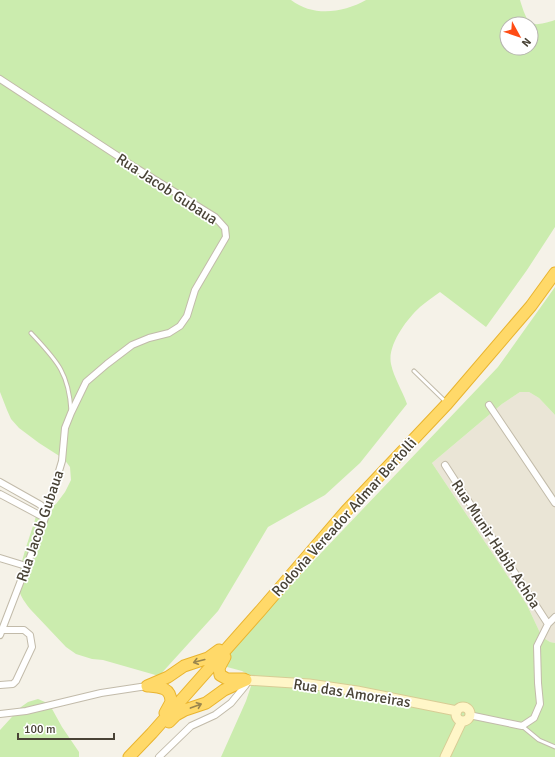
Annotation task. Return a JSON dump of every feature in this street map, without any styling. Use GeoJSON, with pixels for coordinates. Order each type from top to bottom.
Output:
{"type":"FeatureCollection","features":[{"type":"Feature","properties":{"kind":"highway","name":"Rodovia Vereador Admar Bertolli"},"geometry":{"type":"LineString","coordinates":[[129,757],[261,610],[346,511],[447,404],[531,306],[555,273]]}},
{"type":"Feature","properties":{"kind":"highway"},"geometry":{"type":"LineString","coordinates":[[247,680],[222,677],[218,672],[218,668],[223,660],[259,618],[261,610]]}},
{"type":"Feature","properties":{"kind":"highway"},"geometry":{"type":"LineString","coordinates":[[147,686],[168,677],[184,666],[208,658],[215,654],[255,612],[261,610]]}},
{"type":"Feature","properties":{"kind":"highway"},"geometry":{"type":"LineString","coordinates":[[152,733],[159,730],[181,713],[206,703],[224,690],[247,680]]}},
{"type":"Feature","properties":{"kind":"highway"},"geometry":{"type":"LineString","coordinates":[[147,686],[166,689],[170,692],[171,697],[169,707],[155,725],[152,733]]}},
{"type":"Feature","properties":{"kind":"street","name":"Rua Jacob Gubaua"},"geometry":{"type":"LineString","coordinates":[[0,79],[136,168],[215,217],[225,228],[226,237],[195,290],[187,316],[180,326],[169,333],[149,338],[132,345],[86,382],[65,428],[62,461],[45,518],[1,632]]}},
{"type":"Feature","properties":{"kind":"street"},"geometry":{"type":"LineString","coordinates":[[489,405],[555,503]]}},
{"type":"Feature","properties":{"kind":"street","name":"Rua Munir Habib Achôa"},"geometry":{"type":"LineString","coordinates":[[445,465],[548,624]]}},
{"type":"Feature","properties":{"kind":"street"},"geometry":{"type":"LineString","coordinates":[[0,482],[47,510]]}},
{"type":"Feature","properties":{"kind":"street"},"geometry":{"type":"LineString","coordinates":[[0,494],[45,518]]}},
{"type":"Feature","properties":{"kind":"street"},"geometry":{"type":"LineString","coordinates":[[0,558],[26,566]]}},
{"type":"Feature","properties":{"kind":"street"},"geometry":{"type":"LineString","coordinates":[[445,757],[466,718],[522,726],[534,718],[540,704],[537,646],[548,624],[555,618]]}},
{"type":"Feature","properties":{"kind":"street"},"geometry":{"type":"LineString","coordinates":[[0,685],[13,684],[16,681],[32,647],[30,635],[24,630],[14,629],[1,632]]}},
{"type":"Feature","properties":{"kind":"street"},"geometry":{"type":"LineString","coordinates":[[158,757],[191,726],[215,715],[231,703],[245,686],[247,680]]}},
{"type":"Feature","properties":{"kind":"street","name":"Rua das Amoreiras"},"geometry":{"type":"LineString","coordinates":[[247,680],[316,685],[357,691],[456,711],[457,718],[466,718]]}},
{"type":"Feature","properties":{"kind":"street"},"geometry":{"type":"LineString","coordinates":[[0,714],[26,711],[101,693],[147,686]]}},
{"type":"Feature","properties":{"kind":"lane"},"geometry":{"type":"LineString","coordinates":[[31,333],[53,356],[65,376],[70,393],[71,413]]}},
{"type":"Feature","properties":{"kind":"lane"},"geometry":{"type":"LineString","coordinates":[[414,371],[447,404]]}},
{"type":"Feature","properties":{"kind":"lane"},"geometry":{"type":"LineString","coordinates":[[522,726],[539,740],[555,747]]}},
{"type":"Feature","properties":{"kind":"shaded area"},"geometry":{"type":"Polygon","coordinates":[[[520,392],[529,392],[539,398],[555,415],[555,643],[542,637],[527,605],[432,463],[502,404],[520,392]]]}},
{"type":"Feature","properties":{"kind":"green space"},"geometry":{"type":"Polygon","coordinates":[[[0,0],[291,0],[309,9],[328,11],[348,8],[366,0],[520,0],[526,16],[499,16],[499,56],[539,56],[539,24],[555,20],[555,227],[527,270],[486,327],[440,292],[415,312],[399,333],[392,349],[391,357],[391,364],[394,374],[407,404],[360,463],[325,495],[268,527],[218,611],[159,676],[76,654],[66,647],[25,603],[19,589],[20,572],[24,552],[36,516],[56,504],[65,492],[71,480],[70,467],[64,459],[19,428],[11,419],[0,392],[0,0]]]}},
{"type":"Feature","properties":{"kind":"green space"},"geometry":{"type":"Polygon","coordinates":[[[555,287],[555,415],[539,398],[529,392],[520,392],[502,404],[432,463],[527,605],[542,637],[555,643],[555,757],[221,757],[246,701],[252,683],[251,676],[242,671],[227,667],[222,660],[282,594],[498,367],[555,287]]]}},
{"type":"Feature","properties":{"kind":"green space"},"geometry":{"type":"Polygon","coordinates":[[[38,699],[51,707],[62,727],[79,752],[79,757],[0,757],[0,730],[21,707],[28,702],[38,699]]]}}]}
